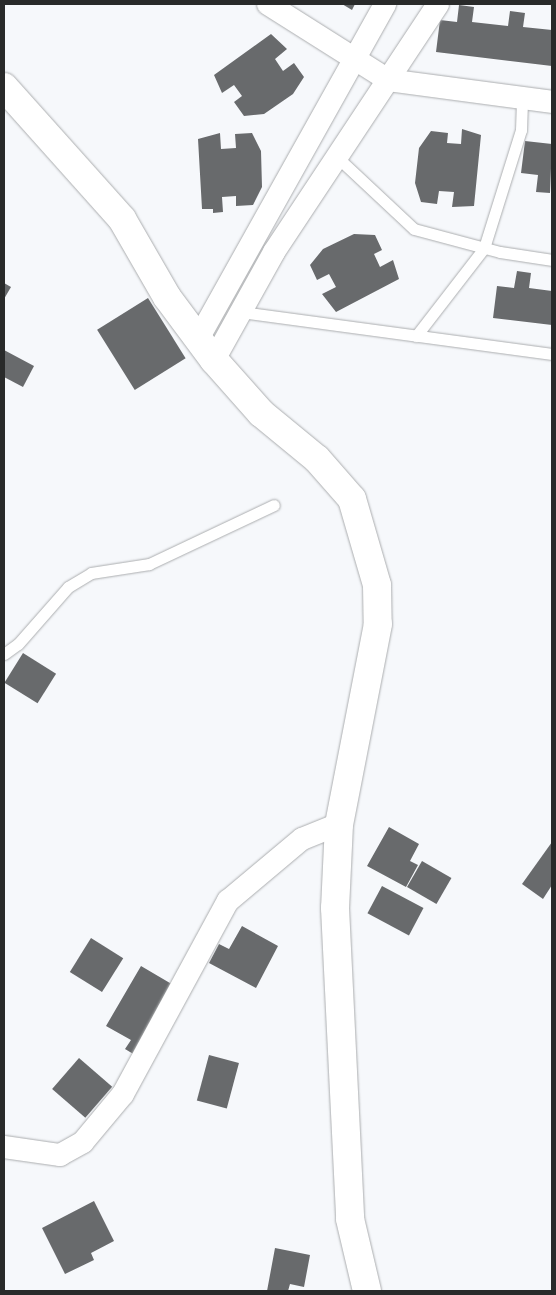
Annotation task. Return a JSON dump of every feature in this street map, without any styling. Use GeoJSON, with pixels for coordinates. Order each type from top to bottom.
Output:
{"type":"FeatureCollection","features":[{"type":"Feature","properties":{"kind":"main road"},"geometry":{"type":"LineString","coordinates":[[4,87],[122,219],[167,297],[206,349],[261,414],[317,459],[352,499],[377,585],[378,624],[339,824],[335,908],[350,1219],[368,1291]]}},
{"type":"Feature","properties":{"kind":"street"},"geometry":{"type":"LineString","coordinates":[[268,4],[353,60],[388,80],[552,102]]}},
{"type":"Feature","properties":{"kind":"street"},"geometry":{"type":"LineString","coordinates":[[206,349],[353,60],[385,4]]}},
{"type":"Feature","properties":{"kind":"street"},"geometry":{"type":"LineString","coordinates":[[206,349],[241,312],[336,157],[438,4]]}},
{"type":"Feature","properties":{"kind":"street"},"geometry":{"type":"LineString","coordinates":[[4,1147],[60,1155],[83,1142],[123,1094],[228,902],[302,839],[339,824]]}},
{"type":"Feature","properties":{"kind":"lane"},"geometry":{"type":"LineString","coordinates":[[416,336],[484,248],[521,130],[522,98]]}},
{"type":"Feature","properties":{"kind":"lane"},"geometry":{"type":"LineString","coordinates":[[336,157],[414,229],[484,248],[552,260]]}},
{"type":"Feature","properties":{"kind":"lane"},"geometry":{"type":"LineString","coordinates":[[241,312],[552,354]]}},
{"type":"Feature","properties":{"kind":"lane"},"geometry":{"type":"LineString","coordinates":[[4,654],[18,644],[68,587],[91,573],[149,564],[274,506]]}},
{"type":"Feature","properties":{"kind":"building"},"geometry":{"type":"Polygon","coordinates":[[[342,4],[355,4],[352,10],[342,4]]]}},
{"type":"Feature","properties":{"kind":"building"},"geometry":{"type":"Polygon","coordinates":[[[459,5],[474,7],[472,22],[508,26],[510,11],[525,13],[523,27],[552,30],[552,66],[436,52],[440,20],[457,22],[459,5]]]}},
{"type":"Feature","properties":{"kind":"building"},"geometry":{"type":"Polygon","coordinates":[[[271,34],[287,49],[275,59],[283,71],[294,63],[304,77],[293,94],[264,114],[244,116],[234,102],[242,96],[234,85],[222,93],[214,75],[271,34]]]}},
{"type":"Feature","properties":{"kind":"building"},"geometry":{"type":"Polygon","coordinates":[[[462,129],[481,135],[474,206],[452,207],[454,192],[439,191],[437,204],[421,202],[415,183],[419,148],[431,131],[448,133],[447,143],[461,144],[462,129]]]}},
{"type":"Feature","properties":{"kind":"building"},"geometry":{"type":"Polygon","coordinates":[[[220,133],[221,149],[236,148],[235,134],[252,133],[261,151],[262,187],[253,205],[236,206],[236,196],[222,197],[223,212],[213,213],[213,209],[202,209],[198,139],[220,133]]]}},
{"type":"Feature","properties":{"kind":"building"},"geometry":{"type":"Polygon","coordinates":[[[525,141],[552,144],[550,193],[536,192],[538,175],[521,173],[525,141]]]}},
{"type":"Feature","properties":{"kind":"building"},"geometry":{"type":"Polygon","coordinates":[[[354,234],[375,235],[382,250],[374,254],[380,267],[393,260],[399,279],[336,312],[322,294],[336,287],[329,274],[317,280],[310,265],[323,249],[354,234]]]}},
{"type":"Feature","properties":{"kind":"building"},"geometry":{"type":"Polygon","coordinates":[[[517,271],[531,273],[529,288],[552,291],[552,325],[493,318],[497,286],[514,288],[517,271]]]}},
{"type":"Feature","properties":{"kind":"building"},"geometry":{"type":"Polygon","coordinates":[[[4,283],[11,287],[4,299],[4,283]]]}},
{"type":"Feature","properties":{"kind":"building"},"geometry":{"type":"Polygon","coordinates":[[[148,298],[186,358],[135,390],[97,330],[148,298]]]}},
{"type":"Feature","properties":{"kind":"building"},"geometry":{"type":"Polygon","coordinates":[[[4,350],[34,366],[23,387],[4,377],[4,350]]]}},
{"type":"Feature","properties":{"kind":"building"},"geometry":{"type":"Polygon","coordinates":[[[23,653],[56,674],[38,703],[4,683],[23,653]]]}},
{"type":"Feature","properties":{"kind":"building"},"geometry":{"type":"Polygon","coordinates":[[[389,827],[419,844],[410,861],[418,865],[406,887],[367,866],[389,827]]]}},
{"type":"Feature","properties":{"kind":"building"},"geometry":{"type":"Polygon","coordinates":[[[552,842],[552,885],[543,899],[522,884],[552,842]]]}},
{"type":"Feature","properties":{"kind":"building"},"geometry":{"type":"Polygon","coordinates":[[[422,861],[451,878],[436,904],[407,887],[422,861]]]}},
{"type":"Feature","properties":{"kind":"building"},"geometry":{"type":"Polygon","coordinates":[[[382,886],[423,908],[409,935],[367,913],[382,886]]]}},
{"type":"Feature","properties":{"kind":"building"},"geometry":{"type":"Polygon","coordinates":[[[242,926],[278,946],[256,988],[209,963],[219,944],[229,949],[242,926]]]}},
{"type":"Feature","properties":{"kind":"building"},"geometry":{"type":"Polygon","coordinates":[[[91,938],[123,958],[102,992],[70,972],[91,938]]]}},
{"type":"Feature","properties":{"kind":"building"},"geometry":{"type":"Polygon","coordinates":[[[141,966],[175,986],[135,1055],[125,1049],[131,1040],[106,1026],[141,966]]]}},
{"type":"Feature","properties":{"kind":"building"},"geometry":{"type":"Polygon","coordinates":[[[209,1055],[239,1063],[227,1108],[197,1100],[209,1055]]]}},
{"type":"Feature","properties":{"kind":"building"},"geometry":{"type":"Polygon","coordinates":[[[79,1058],[112,1087],[85,1118],[52,1089],[79,1058]]]}},
{"type":"Feature","properties":{"kind":"building"},"geometry":{"type":"Polygon","coordinates":[[[94,1201],[114,1241],[91,1253],[94,1260],[65,1274],[42,1228],[94,1201]]]}},
{"type":"Feature","properties":{"kind":"building"},"geometry":{"type":"Polygon","coordinates":[[[275,1248],[310,1255],[304,1287],[290,1284],[288,1291],[267,1291],[275,1248]]]}}]}
